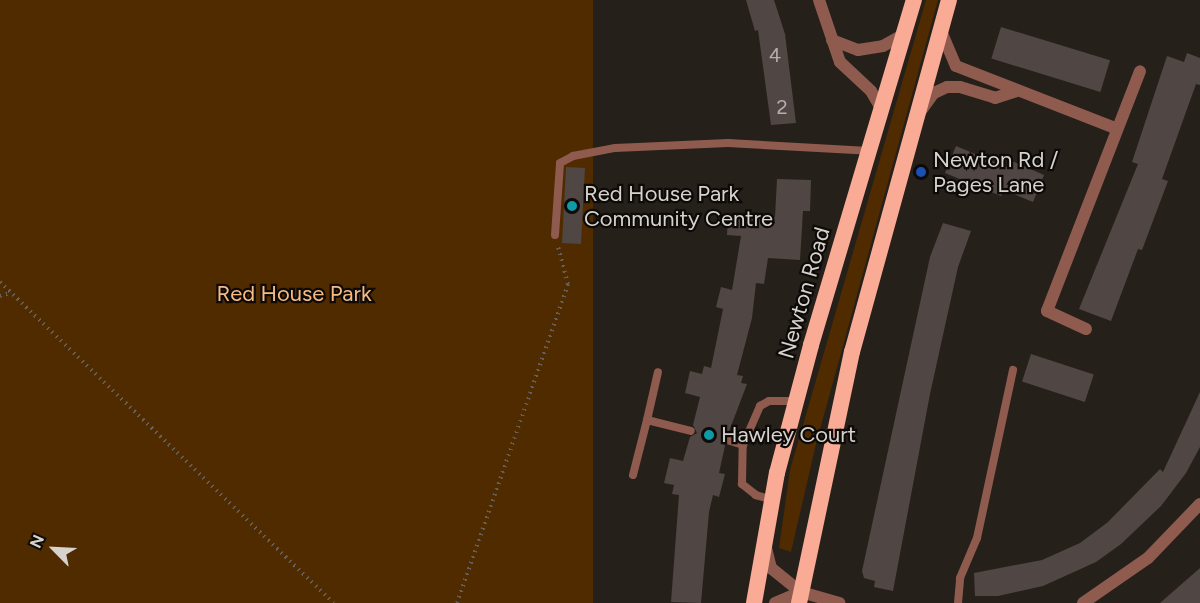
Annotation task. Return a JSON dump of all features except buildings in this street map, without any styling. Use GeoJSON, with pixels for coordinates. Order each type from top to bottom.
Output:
{"type":"FeatureCollection","features":[{"type":"Feature","properties":{"kind":"highway","name":"Newton Road"},"geometry":{"type":"LineString","coordinates":[[754,603],[773,500],[796,401],[914,0]]}},
{"type":"Feature","properties":{"kind":"highway"},"geometry":{"type":"LineString","coordinates":[[800,597],[852,352],[913,122],[949,0]]}},
{"type":"Feature","properties":{"kind":"street"},"geometry":{"type":"LineString","coordinates":[[819,0],[840,62],[871,91],[881,108]]}},
{"type":"Feature","properties":{"kind":"street"},"geometry":{"type":"LineString","coordinates":[[941,31],[956,66],[1115,129]]}},
{"type":"Feature","properties":{"kind":"street"},"geometry":{"type":"LineString","coordinates":[[832,40],[858,50],[883,46],[903,35]]}},
{"type":"Feature","properties":{"kind":"street"},"geometry":{"type":"LineString","coordinates":[[1086,329],[1047,310],[1115,129],[1140,71]]}},
{"type":"Feature","properties":{"kind":"street"},"geometry":{"type":"LineString","coordinates":[[913,122],[934,93],[947,87],[960,87],[995,98],[1016,91]]}},
{"type":"Feature","properties":{"kind":"street"},"geometry":{"type":"LineString","coordinates":[[1083,603],[1148,558],[1200,504]]}},
{"type":"Feature","properties":{"kind":"street"},"geometry":{"type":"LineString","coordinates":[[765,542],[771,568],[800,597]]}},
{"type":"Feature","properties":{"kind":"street"},"geometry":{"type":"LineString","coordinates":[[775,603],[800,597],[839,603]]}},
{"type":"Feature","properties":{"kind":"lane"},"geometry":{"type":"LineString","coordinates":[[555,235],[560,163],[573,156],[636,147],[728,143],[869,151]]}},
{"type":"Feature","properties":{"kind":"lane"},"geometry":{"type":"LineString","coordinates":[[958,603],[960,578],[977,538],[1013,370]]}},
{"type":"Feature","properties":{"kind":"lane"},"geometry":{"type":"LineString","coordinates":[[633,475],[658,372]]}},
{"type":"Feature","properties":{"kind":"lane"},"geometry":{"type":"LineString","coordinates":[[773,500],[756,495],[742,484],[744,446],[760,406],[769,401],[796,401]]}},
{"type":"Feature","properties":{"kind":"lane"},"geometry":{"type":"LineString","coordinates":[[647,420],[691,431]]}},
{"type":"Feature","properties":{"kind":"lane"},"geometry":{"type":"LineString","coordinates":[[727,440],[744,446]]}},
{"type":"Feature","properties":{"kind":"path"},"geometry":{"type":"LineString","coordinates":[[457,603],[568,284],[555,235]]}},
{"type":"Feature","properties":{"kind":"path"},"geometry":{"type":"LineString","coordinates":[[0,282],[334,603]]}},
{"type":"Feature","properties":{"kind":"path"},"geometry":{"type":"LineString","coordinates":[[0,296],[10,293]]}},
{"type":"Feature","properties":{"kind":"green space","name":"Red House Park"},"geometry":{"type":"Polygon","coordinates":[[[0,0],[593,0],[593,603],[0,603],[0,0]]]}},
{"type":"Feature","properties":{"kind":"green space"},"geometry":{"type":"Polygon","coordinates":[[[926,0],[938,0],[816,444],[791,552],[779,548],[790,470],[926,0]]]}},
{"type":"Feature","properties":{"kind":"place","name":"Newton Rd / Pages Lane"},"geometry":{"type":"Point","coordinates":[921,172]}},
{"type":"Feature","properties":{"kind":"place","name":"Red House Park Community Centre"},"geometry":{"type":"Point","coordinates":[572,206]}},
{"type":"Feature","properties":{"kind":"place","name":"Hawley Court"},"geometry":{"type":"Point","coordinates":[709,435]}}]}
